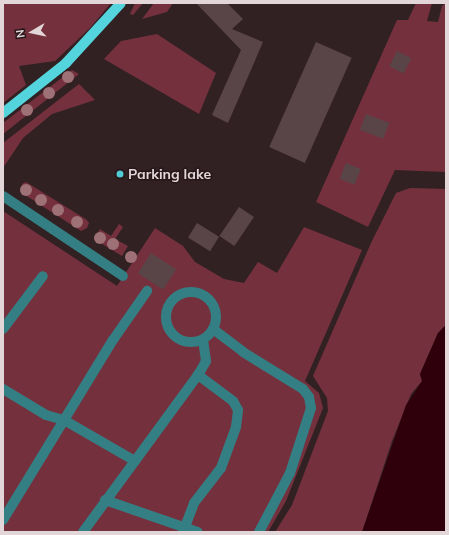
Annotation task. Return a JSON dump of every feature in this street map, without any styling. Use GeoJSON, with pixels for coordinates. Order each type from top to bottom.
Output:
{"type":"FeatureCollection","features":[{"type":"Feature","properties":{"kind":"main road"},"geometry":{"type":"LineString","coordinates":[[3,112],[66,63],[121,3]]}},
{"type":"Feature","properties":{"kind":"lane"},"geometry":{"type":"LineString","coordinates":[[3,196],[123,276]]}},
{"type":"Feature","properties":{"kind":"lane"},"geometry":{"type":"LineString","coordinates":[[3,329],[43,276]]}},
{"type":"Feature","properties":{"kind":"lane"},"geometry":{"type":"LineString","coordinates":[[3,520],[113,340],[147,291]]}},
{"type":"Feature","properties":{"kind":"lane"},"geometry":{"type":"LineString","coordinates":[[194,292],[206,297],[212,302],[216,315],[213,329],[203,339],[187,341],[173,334],[166,319],[167,311],[174,298],[194,292]]}},
{"type":"Feature","properties":{"kind":"lane"},"geometry":{"type":"LineString","coordinates":[[213,329],[303,389],[309,397],[311,408],[290,473],[259,532]]}},
{"type":"Feature","properties":{"kind":"lane"},"geometry":{"type":"LineString","coordinates":[[82,532],[198,375],[206,361],[203,339]]}},
{"type":"Feature","properties":{"kind":"lane"},"geometry":{"type":"LineString","coordinates":[[184,530],[194,503],[221,468],[236,427],[238,410],[233,401],[198,375]]}},
{"type":"Feature","properties":{"kind":"lane"},"geometry":{"type":"LineString","coordinates":[[3,389],[46,415],[64,420],[135,461]]}},
{"type":"Feature","properties":{"kind":"lane"},"geometry":{"type":"LineString","coordinates":[[106,500],[184,530],[198,532]]}},
{"type":"Feature","properties":{"kind":"shaded area"},"geometry":{"type":"Polygon","coordinates":[[[3,3],[111,3],[90,28],[55,61],[19,66],[26,85],[3,103],[3,3]]]}},
{"type":"Feature","properties":{"kind":"shaded area"},"geometry":{"type":"Polygon","coordinates":[[[135,3],[143,3],[133,15],[130,14],[135,3]]]}},
{"type":"Feature","properties":{"kind":"shaded area"},"geometry":{"type":"Polygon","coordinates":[[[154,3],[173,3],[167,12],[142,19],[154,3]]]}},
{"type":"Feature","properties":{"kind":"shaded area"},"geometry":{"type":"Polygon","coordinates":[[[416,3],[432,3],[427,21],[438,22],[442,6],[446,3],[446,172],[395,170],[368,227],[316,202],[397,20],[408,20],[416,3]]]}},
{"type":"Feature","properties":{"kind":"shaded area"},"geometry":{"type":"Polygon","coordinates":[[[157,34],[216,73],[199,114],[104,59],[121,41],[157,34]]]}},
{"type":"Feature","properties":{"kind":"shaded area"},"geometry":{"type":"Polygon","coordinates":[[[72,70],[79,74],[3,134],[3,123],[72,70]]]}},
{"type":"Feature","properties":{"kind":"shaded area"},"geometry":{"type":"Polygon","coordinates":[[[79,84],[95,100],[52,114],[23,138],[3,168],[3,143],[79,84]]]}},
{"type":"Feature","properties":{"kind":"shaded area"},"geometry":{"type":"Polygon","coordinates":[[[26,182],[87,220],[89,223],[87,228],[81,231],[22,193],[22,184],[26,182]]]}},
{"type":"Feature","properties":{"kind":"shaded area"},"geometry":{"type":"Polygon","coordinates":[[[410,188],[446,189],[446,325],[438,333],[420,374],[422,381],[411,394],[392,441],[362,532],[275,532],[292,505],[328,411],[327,398],[313,376],[371,243],[396,193],[410,188]]]}},
{"type":"Feature","properties":{"kind":"shaded area"},"geometry":{"type":"Polygon","coordinates":[[[3,211],[117,286],[155,228],[183,246],[195,262],[224,279],[244,283],[258,262],[277,273],[304,227],[362,250],[305,381],[319,393],[323,408],[286,501],[268,532],[3,532],[3,211]]]}},
{"type":"Feature","properties":{"kind":"shaded area"},"geometry":{"type":"Polygon","coordinates":[[[119,224],[123,227],[115,239],[128,246],[122,256],[94,239],[100,229],[111,236],[119,224]]]}},
{"type":"Feature","properties":{"kind":"shaded area"},"geometry":{"type":"Polygon","coordinates":[[[446,325],[446,532],[362,532],[406,405],[422,381],[420,374],[438,333],[446,325]]]}},
{"type":"Feature","properties":{"kind":"building"},"geometry":{"type":"Polygon","coordinates":[[[196,3],[227,3],[243,19],[232,29],[263,42],[228,123],[212,115],[241,50],[196,3]]]}},
{"type":"Feature","properties":{"kind":"building"},"geometry":{"type":"Polygon","coordinates":[[[316,42],[352,58],[305,163],[269,147],[316,42]]]}},
{"type":"Feature","properties":{"kind":"building"},"geometry":{"type":"Polygon","coordinates":[[[397,51],[411,58],[404,73],[389,66],[397,51]]]}},
{"type":"Feature","properties":{"kind":"building"},"geometry":{"type":"Polygon","coordinates":[[[366,114],[389,123],[383,139],[360,130],[366,114]]]}},
{"type":"Feature","properties":{"kind":"building"},"geometry":{"type":"Polygon","coordinates":[[[346,163],[361,169],[354,185],[340,179],[346,163]]]}},
{"type":"Feature","properties":{"kind":"building"},"geometry":{"type":"Polygon","coordinates":[[[239,207],[254,217],[234,246],[219,236],[239,207]]]}},
{"type":"Feature","properties":{"kind":"building"},"geometry":{"type":"Polygon","coordinates":[[[197,223],[219,237],[210,251],[188,237],[197,223]]]}},
{"type":"Feature","properties":{"kind":"building"},"geometry":{"type":"Polygon","coordinates":[[[151,253],[176,269],[163,289],[138,273],[151,253]]]}},
{"type":"Feature","properties":{"kind":"place","name":"Parking lake"},"geometry":{"type":"Point","coordinates":[120,174]}}]}
